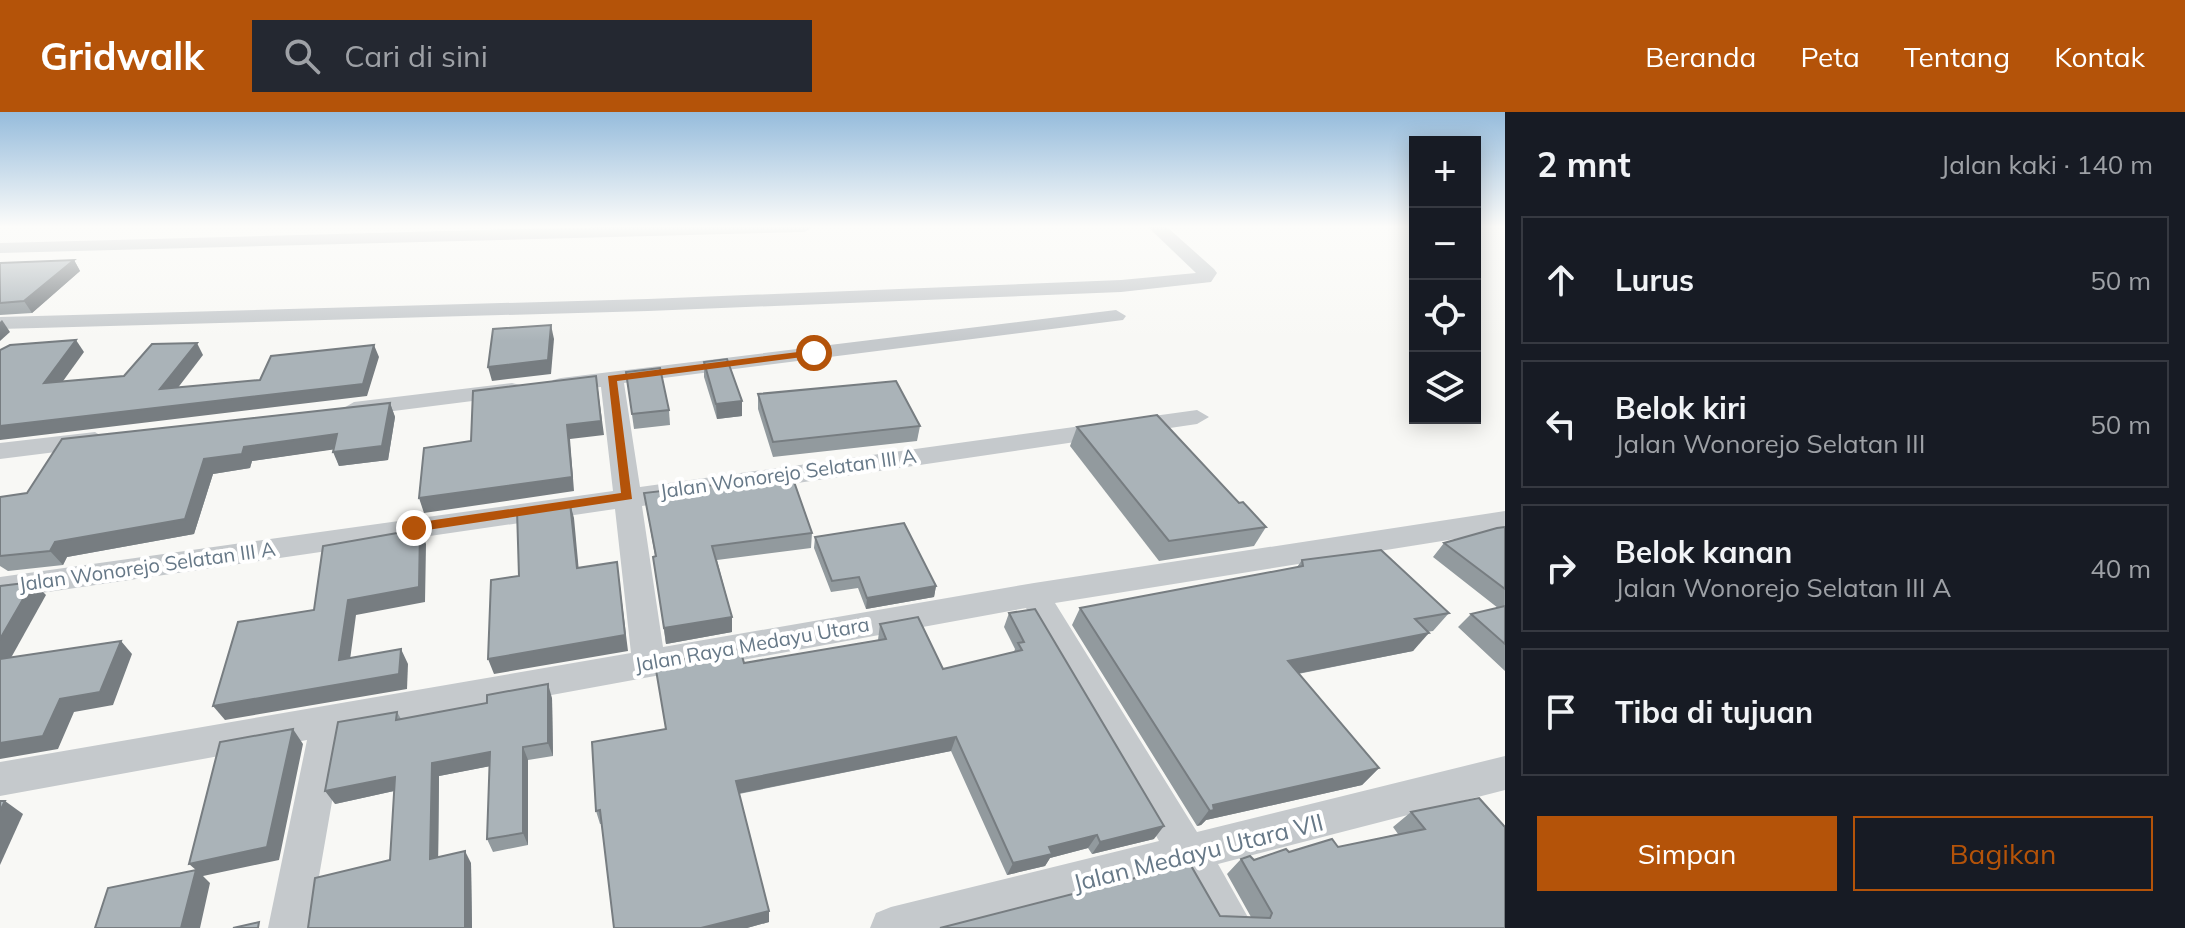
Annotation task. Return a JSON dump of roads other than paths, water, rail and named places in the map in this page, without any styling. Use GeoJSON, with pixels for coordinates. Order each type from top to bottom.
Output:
{"type":"FeatureCollection","features":[{"type":"Feature","properties":{"kind":"street"},"geometry":{"type":"LineString","coordinates":[[0,323],[648,305],[1085,288],[1204,278],[1207,273],[1198,265]]}},
{"type":"Feature","properties":{"kind":"street"},"geometry":{"type":"LineString","coordinates":[[334,411],[1116,316],[1085,288]]}},
{"type":"Feature","properties":{"kind":"street"},"geometry":{"type":"LineString","coordinates":[[11,347],[41,321]]}},
{"type":"Feature","properties":{"kind":"street"},"geometry":{"type":"LineString","coordinates":[[612,379],[649,662]]}},
{"type":"Feature","properties":{"kind":"street","name":"Jalan Wonorejo Selatan III A"},"geometry":{"type":"LineString","coordinates":[[0,588],[1197,417]]}},
{"type":"Feature","properties":{"kind":"street"},"geometry":{"type":"LineString","coordinates":[[0,451],[119,437]]}},
{"type":"Feature","properties":{"kind":"street","name":"Jalan Raya Medayu Utara"},"geometry":{"type":"LineString","coordinates":[[0,779],[329,718],[1034,595],[1505,521]]}},
{"type":"Feature","properties":{"kind":"street"},"geometry":{"type":"LineString","coordinates":[[1034,595],[1233,928]]}},
{"type":"Feature","properties":{"kind":"street"},"geometry":{"type":"LineString","coordinates":[[289,928],[329,718]]}},
{"type":"Feature","properties":{"kind":"street","name":"Jalan Medayu Utara VII"},"geometry":{"type":"LineString","coordinates":[[891,928],[1505,773]]}}]}
